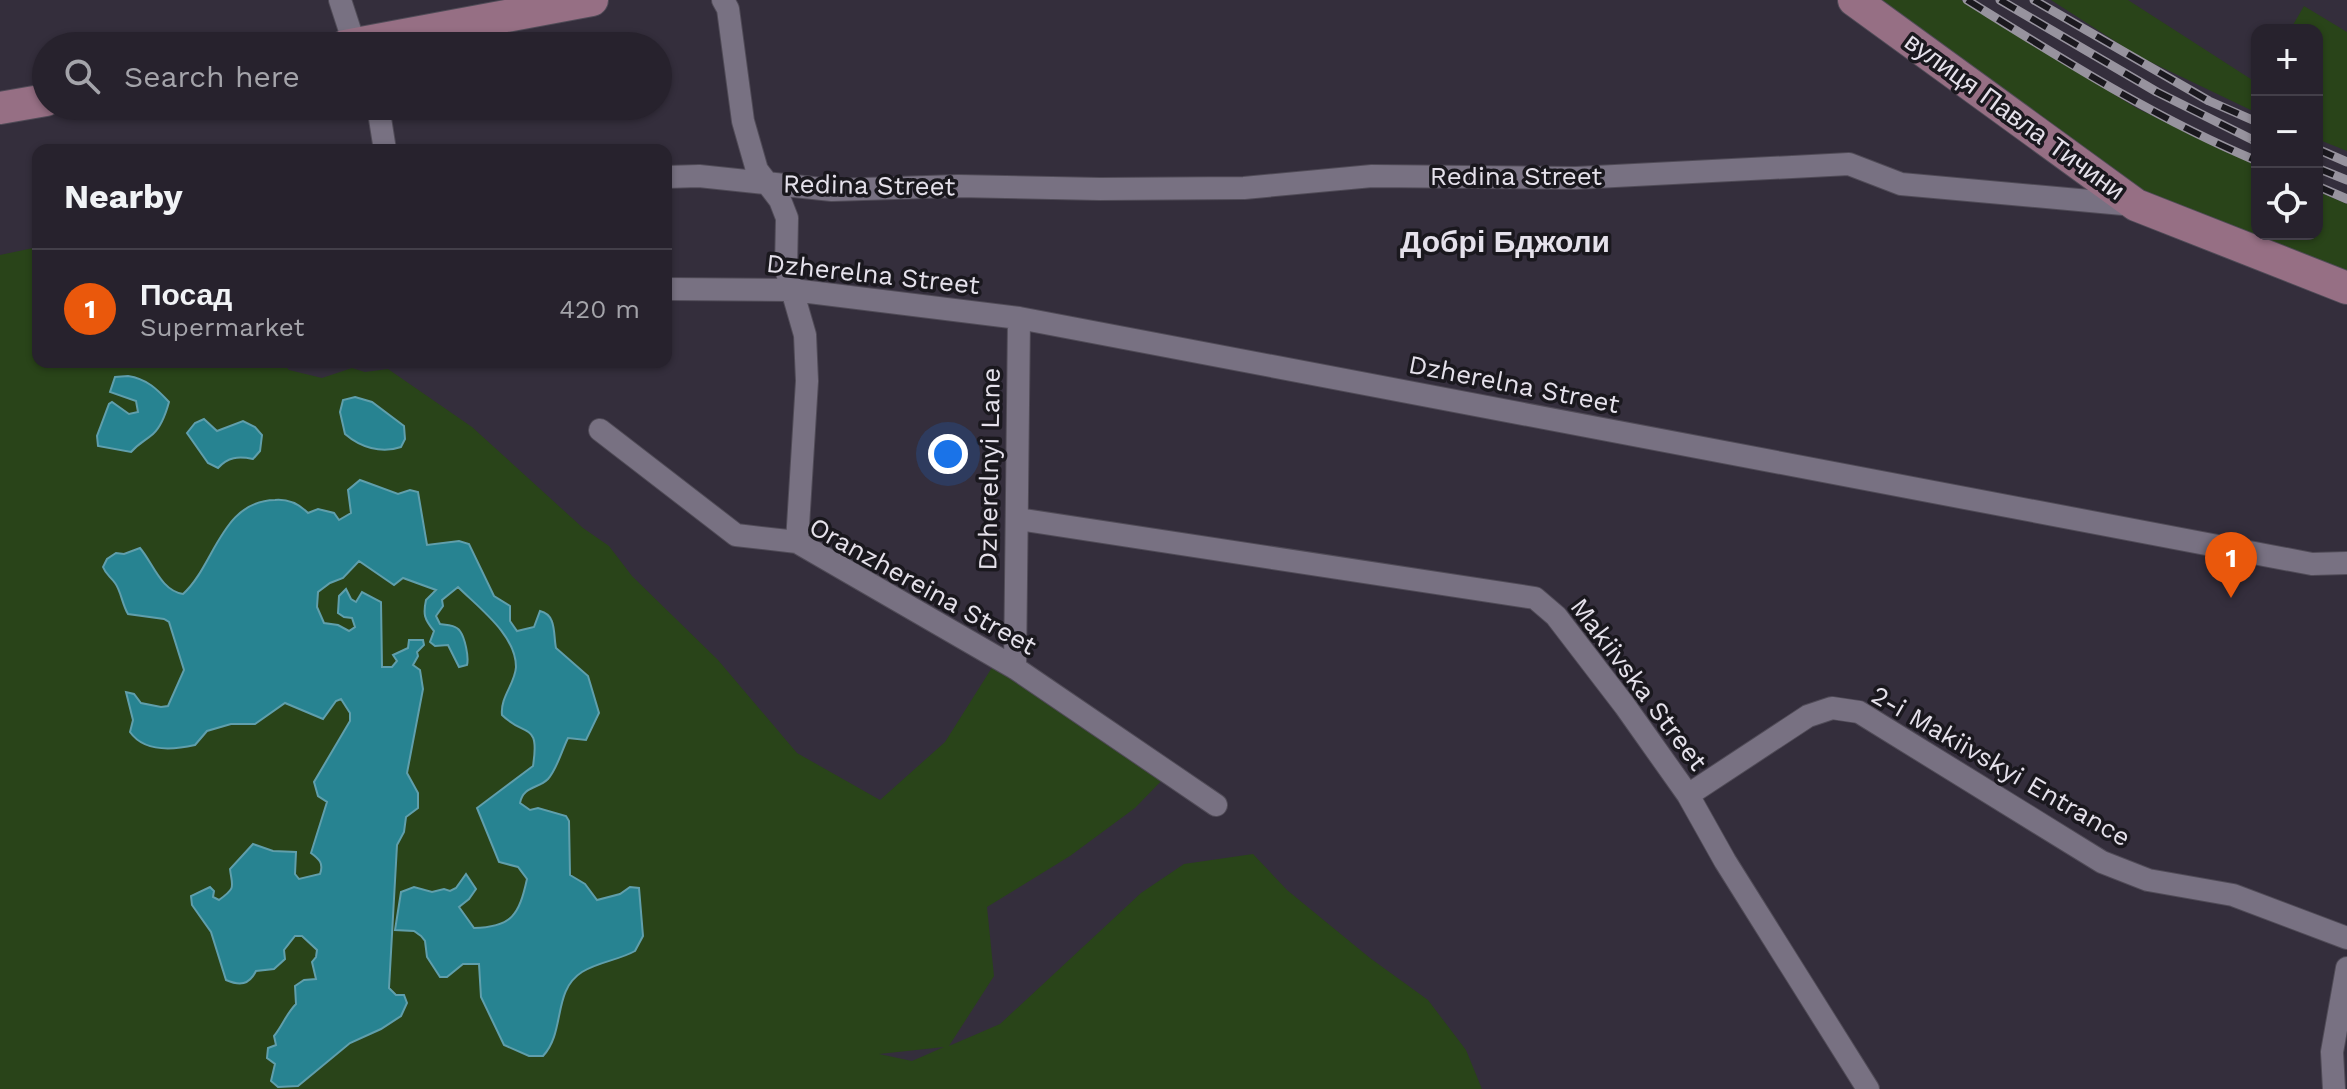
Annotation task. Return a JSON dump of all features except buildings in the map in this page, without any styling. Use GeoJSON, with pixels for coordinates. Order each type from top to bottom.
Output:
{"type":"FeatureCollection","features":[{"type":"Feature","properties":{"kind":"main road"},"geometry":{"type":"LineString","coordinates":[[421,32],[592,0]]}},
{"type":"Feature","properties":{"kind":"main road","name":"вулиця Павла Тичини"},"geometry":{"type":"LineString","coordinates":[[1854,0],[2136,205]]}},
{"type":"Feature","properties":{"kind":"main road"},"geometry":{"type":"LineString","coordinates":[[0,108],[32,102]]}},
{"type":"Feature","properties":{"kind":"main road","name":"Redina Street"},"geometry":{"type":"LineString","coordinates":[[2136,205],[2347,288]]}},
{"type":"Feature","properties":{"kind":"street"},"geometry":{"type":"LineString","coordinates":[[340,0],[348,32]]}},
{"type":"Feature","properties":{"kind":"street"},"geometry":{"type":"LineString","coordinates":[[723,0],[728,9],[743,121],[757,170],[780,200],[787,218],[786,269],[805,335],[807,381],[797,542]]}},
{"type":"Feature","properties":{"kind":"street"},"geometry":{"type":"LineString","coordinates":[[380,120],[384,144]]}},
{"type":"Feature","properties":{"kind":"street","name":"Redina Street"},"geometry":{"type":"LineString","coordinates":[[672,177],[699,176],[832,190],[958,186],[1244,188],[1372,176],[1576,178],[1849,164],[1901,184],[2136,205]]}},
{"type":"Feature","properties":{"kind":"street","name":"Dzherelna Street"},"geometry":{"type":"LineString","coordinates":[[672,289],[793,290],[1019,318],[2312,564],[2347,563]]}},
{"type":"Feature","properties":{"kind":"street","name":"Dzherelnyi Lane"},"geometry":{"type":"LineString","coordinates":[[1015,668],[1019,318]]}},
{"type":"Feature","properties":{"kind":"street","name":"Oranzhereina Street"},"geometry":{"type":"LineString","coordinates":[[600,430],[736,535],[797,542],[1015,668],[1216,805]]}},
{"type":"Feature","properties":{"kind":"street","name":"Makiivska Street"},"geometry":{"type":"LineString","coordinates":[[1018,519],[1535,598],[1556,616],[1688,795],[1725,861],[1868,1089]]}},
{"type":"Feature","properties":{"kind":"street","name":"2-i Makiivskyi Entrance"},"geometry":{"type":"LineString","coordinates":[[1688,795],[1808,716],[1832,708],[1859,712],[2102,862],[2148,880],[2233,895],[2347,938]]}},
{"type":"Feature","properties":{"kind":"street"},"geometry":{"type":"LineString","coordinates":[[2334,1089],[2332,1052],[2347,968]]}},
{"type":"Feature","properties":{"kind":"green space"},"geometry":{"type":"Polygon","coordinates":[[[1858,0],[1961,0],[2138,109],[2251,160],[2251,239],[2141,199],[1858,0]]]}},
{"type":"Feature","properties":{"kind":"green space"},"geometry":{"type":"Polygon","coordinates":[[[2051,0],[2128,0],[2251,79],[2251,110],[2138,56],[2051,0]]]}},
{"type":"Feature","properties":{"kind":"green space"},"geometry":{"type":"Polygon","coordinates":[[[2304,6],[2347,32],[2347,151],[2323,141],[2323,24],[2294,24],[2304,6]]]}},
{"type":"Feature","properties":{"kind":"green space"},"geometry":{"type":"Polygon","coordinates":[[[2323,194],[2347,204],[2347,274],[2254,240],[2323,240],[2323,194]]]}},
{"type":"Feature","properties":{"kind":"green space"},"geometry":{"type":"Polygon","coordinates":[[[32,248],[32,368],[287,368],[322,378],[352,368],[365,372],[388,369],[472,427],[583,528],[609,546],[632,576],[718,660],[797,753],[880,800],[945,742],[993,666],[1169,773],[1135,808],[1070,856],[987,907],[994,976],[949,1046],[1000,1024],[1141,893],[1184,864],[1253,854],[1287,890],[1370,958],[1428,1000],[1466,1050],[1482,1089],[0,1089],[0,255],[32,248]],[[944,1047],[879,1054],[912,1061],[944,1047]]]}},
{"type":"Feature","properties":{"kind":"water"},"geometry":{"type":"Polygon","coordinates":[[[128,376],[151,385],[169,402],[163,419],[153,434],[131,452],[98,446],[97,436],[109,404],[112,402],[129,414],[138,412],[136,401],[110,392],[115,377],[128,376]]]}},
{"type":"Feature","properties":{"kind":"water"},"geometry":{"type":"Polygon","coordinates":[[[355,397],[372,402],[404,426],[405,439],[401,447],[386,450],[371,448],[345,434],[340,412],[343,400],[355,397]]]}},
{"type":"Feature","properties":{"kind":"water"},"geometry":{"type":"Polygon","coordinates":[[[204,419],[217,431],[243,421],[255,427],[262,435],[260,451],[253,459],[234,458],[218,468],[208,463],[187,433],[195,423],[204,419]]]}},
{"type":"Feature","properties":{"kind":"water"},"geometry":{"type":"Polygon","coordinates":[[[360,480],[398,494],[410,490],[418,492],[427,545],[459,541],[469,544],[494,596],[510,606],[510,621],[517,631],[534,627],[540,611],[545,613],[553,626],[556,648],[588,676],[599,713],[586,740],[568,738],[551,775],[524,793],[520,803],[530,810],[538,808],[566,816],[569,821],[570,875],[585,884],[597,900],[620,894],[630,887],[639,888],[643,936],[635,951],[588,969],[573,980],[566,990],[550,1046],[543,1056],[529,1056],[504,1045],[481,997],[479,964],[463,964],[447,977],[440,977],[427,957],[425,941],[421,936],[414,931],[395,930],[401,892],[414,887],[432,892],[450,891],[466,874],[476,889],[459,907],[474,928],[497,925],[512,917],[521,902],[527,879],[518,867],[499,862],[477,808],[533,766],[535,752],[529,732],[502,715],[503,702],[516,667],[510,644],[486,613],[458,587],[442,600],[443,606],[436,616],[440,624],[458,629],[465,643],[467,665],[459,667],[448,645],[435,646],[430,642],[434,631],[426,620],[426,600],[436,590],[403,578],[394,585],[359,561],[343,578],[318,592],[317,607],[324,623],[349,631],[355,627],[352,618],[338,613],[339,596],[346,589],[356,602],[362,592],[381,602],[382,667],[392,667],[397,661],[393,655],[408,648],[409,640],[423,640],[424,645],[417,652],[413,665],[420,670],[423,689],[407,773],[418,793],[418,808],[406,817],[404,832],[397,845],[389,988],[396,995],[404,995],[407,1003],[401,1016],[350,1043],[298,1086],[278,1087],[271,1081],[275,1064],[267,1058],[268,1048],[276,1045],[274,1036],[296,1004],[295,986],[304,980],[316,979],[312,962],[317,950],[302,936],[295,936],[284,950],[285,959],[274,969],[256,971],[244,983],[226,980],[211,932],[192,905],[191,896],[210,887],[214,891],[213,897],[219,900],[225,896],[232,886],[230,869],[253,844],[273,851],[296,852],[295,874],[299,879],[320,874],[320,862],[311,853],[327,802],[318,796],[314,782],[350,721],[350,713],[341,699],[323,719],[285,703],[255,724],[231,724],[207,731],[195,745],[160,748],[136,739],[130,732],[133,720],[126,692],[134,694],[141,703],[168,706],[184,670],[169,622],[128,614],[117,586],[103,567],[107,559],[116,553],[124,554],[140,548],[163,582],[175,592],[183,594],[194,582],[221,536],[242,511],[257,503],[279,500],[293,503],[308,513],[318,509],[334,513],[339,520],[351,513],[348,490],[360,480]]]}},
{"type":"Feature","properties":{"kind":"railway"},"geometry":{"type":"LineString","coordinates":[[1967,0],[2145,107],[2251,158]]}},
{"type":"Feature","properties":{"kind":"railway"},"geometry":{"type":"LineString","coordinates":[[2000,0],[2157,92],[2251,139]]}},
{"type":"Feature","properties":{"kind":"railway"},"geometry":{"type":"LineString","coordinates":[[2034,0],[2209,101],[2251,119]]}},
{"type":"Feature","properties":{"kind":"railway"},"geometry":{"type":"LineString","coordinates":[[2323,152],[2347,162]]}},
{"type":"Feature","properties":{"kind":"railway"},"geometry":{"type":"LineString","coordinates":[[2323,170],[2347,180]]}},
{"type":"Feature","properties":{"kind":"railway"},"geometry":{"type":"LineString","coordinates":[[2323,189],[2347,199]]}},
{"type":"Feature","properties":{"kind":"place","name":"Посад"},"geometry":{"type":"Point","coordinates":[2231,598]}},
{"type":"Feature","properties":{"kind":"district","name":"Добрі Бджоли"},"geometry":{"type":"Point","coordinates":[1505,241]}}]}
